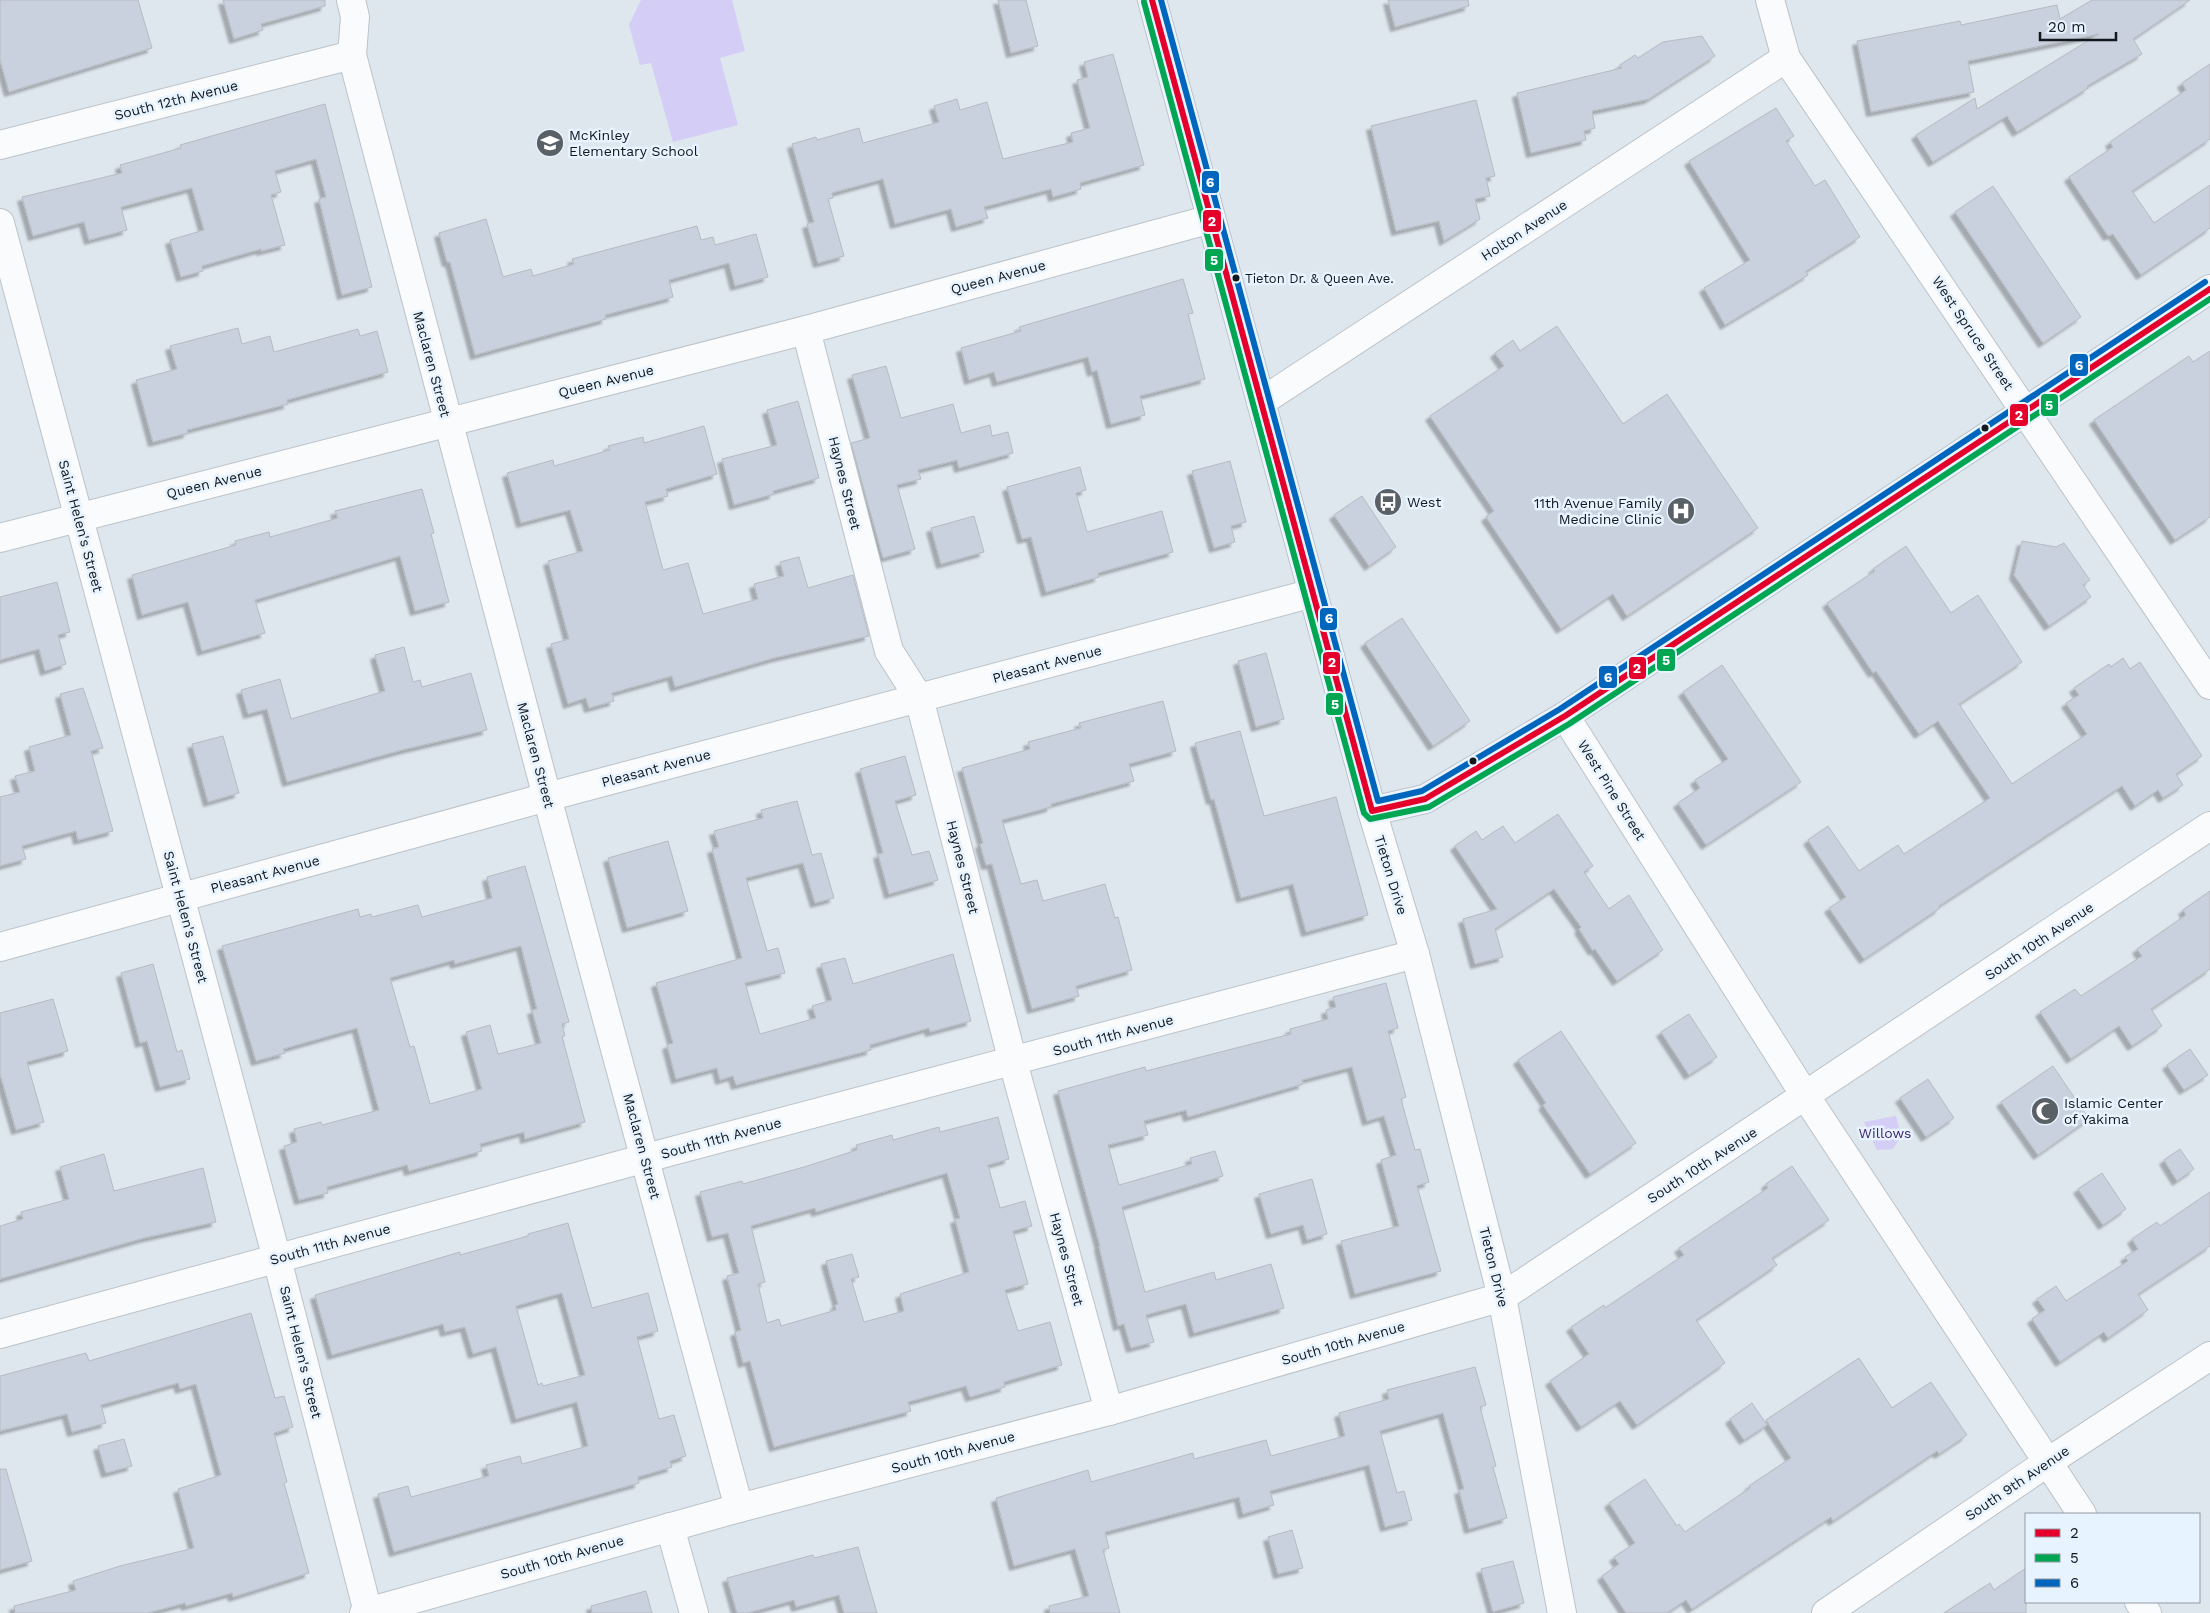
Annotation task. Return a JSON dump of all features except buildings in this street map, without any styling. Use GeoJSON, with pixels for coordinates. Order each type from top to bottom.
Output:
{"type":"FeatureCollection","features":[{"type":"Feature","properties":{"kind":"street","name":"Maclaren Street"},"geometry":{"type":"LineString","coordinates":[[351,0],[356,17],[352,55],[547,797],[739,1508]]}},
{"type":"Feature","properties":{"kind":"street","name":"Tieton Drive"},"geometry":{"type":"LineString","coordinates":[[1152,0],[1372,811],[1414,954],[1502,1297],[1562,1613]]}},
{"type":"Feature","properties":{"kind":"street","name":"West Spruce Street"},"geometry":{"type":"LineString","coordinates":[[1770,0],[1786,58],[2210,685]]}},
{"type":"Feature","properties":{"kind":"street","name":"South 12th Avenue"},"geometry":{"type":"LineString","coordinates":[[0,145],[352,55]]}},
{"type":"Feature","properties":{"kind":"street","name":"Holton Avenue"},"geometry":{"type":"LineString","coordinates":[[1261,402],[1786,58]]}},
{"type":"Feature","properties":{"kind":"street","name":"Queen Avenue"},"geometry":{"type":"LineString","coordinates":[[0,538],[78,516],[806,330],[1211,219]]}},
{"type":"Feature","properties":{"kind":"street","name":"Saint Helen's Street"},"geometry":{"type":"LineString","coordinates":[[0,223],[277,1258],[366,1612]]}},
{"type":"Feature","properties":{"kind":"street"},"geometry":{"type":"LineString","coordinates":[[1372,811],[1425,799],[1565,716],[2210,289]]}},
{"type":"Feature","properties":{"kind":"street","name":"Haynes Street"},"geometry":{"type":"LineString","coordinates":[[806,330],[889,651],[920,698],[1013,1062],[1109,1411]]}},
{"type":"Feature","properties":{"kind":"street","name":"Pleasant Avenue"},"geometry":{"type":"LineString","coordinates":[[0,947],[547,797],[1313,593]]}},
{"type":"Feature","properties":{"kind":"street","name":"West Pine Street"},"geometry":{"type":"LineString","coordinates":[[1565,716],[1806,1096],[2081,1513]]}},
{"type":"Feature","properties":{"kind":"street","name":"South 10th Avenue"},"geometry":{"type":"LineString","coordinates":[[366,1612],[739,1508],[1109,1411],[1502,1297],[2210,826]]}},
{"type":"Feature","properties":{"kind":"street","name":"South 11th Avenue"},"geometry":{"type":"LineString","coordinates":[[0,1334],[646,1158],[1414,954]]}},
{"type":"Feature","properties":{"kind":"street","name":"South 9th Avenue"},"geometry":{"type":"LineString","coordinates":[[1826,1613],[2048,1462],[2210,1356]]}},
{"type":"Feature","properties":{"kind":"street"},"geometry":{"type":"LineString","coordinates":[[670,1527],[694,1613]]}},
{"type":"Feature","properties":{"kind":"green space"},"geometry":{"type":"Polygon","coordinates":[[[641,0],[732,0],[745,51],[720,58],[738,125],[673,142],[651,63],[640,65],[629,25],[641,0]]]}},
{"type":"Feature","properties":{"kind":"green space","name":"Willows"},"geometry":{"type":"Polygon","coordinates":[[[1896,1116],[1901,1136],[1893,1149],[1877,1150],[1864,1122],[1896,1116]]]}},
{"type":"Feature","properties":{"kind":"transit line","name":"2"},"geometry":{"type":"LineString","coordinates":[[1152,0],[1372,811],[1425,799],[1565,716],[2210,289]]}},
{"type":"Feature","properties":{"kind":"transit line","name":"6"},"geometry":{"type":"LineString","coordinates":[[1161,0],[1378,801],[1422,791],[1560,709],[2205,282]]}},
{"type":"Feature","properties":{"kind":"transit line","name":"5"},"geometry":{"type":"LineString","coordinates":[[1144,2],[1364,813],[1370,819],[1429,807],[1569,724],[2210,299]]}},
{"type":"Feature","properties":{"kind":"place","name":"McKinley Elementary School"},"geometry":{"type":"Point","coordinates":[550,143]}},
{"type":"Feature","properties":{"kind":"place","name":"Tieton Dr. & Queen Ave."},"geometry":{"type":"Point","coordinates":[1236,278]}},
{"type":"Feature","properties":{"kind":"place","name":"West"},"geometry":{"type":"Point","coordinates":[1388,502]}},
{"type":"Feature","properties":{"kind":"place","name":"11th Avenue Family Medicine Clinic"},"geometry":{"type":"Point","coordinates":[1681,511]}},
{"type":"Feature","properties":{"kind":"place","name":"Islamic Center of Yakima"},"geometry":{"type":"Point","coordinates":[2045,1111]}}]}
